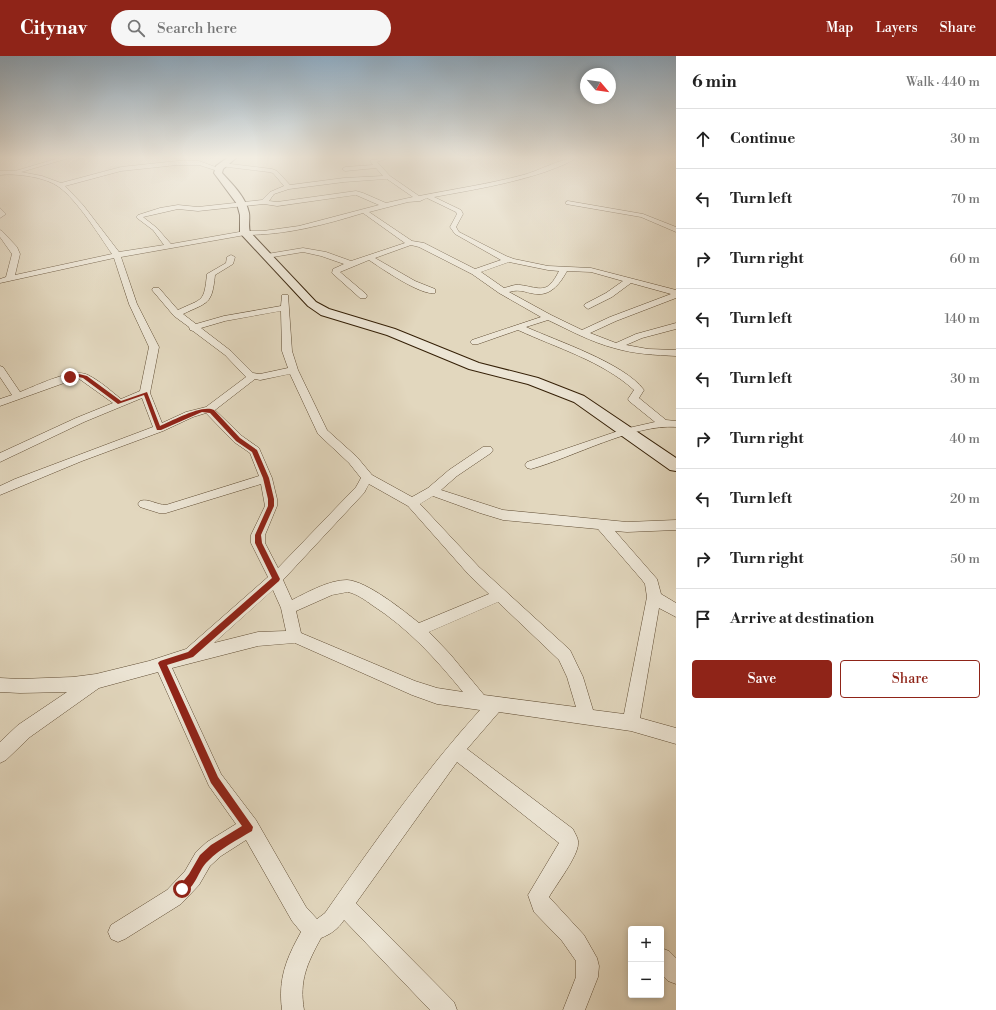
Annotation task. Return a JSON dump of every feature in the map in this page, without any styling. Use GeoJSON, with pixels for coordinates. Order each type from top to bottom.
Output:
{"type":"FeatureCollection","features":[{"type":"Feature","properties":{"kind":"street"},"geometry":{"type":"LineString","coordinates":[[78,203],[117,255],[133,304],[154,347],[145,393],[159,429]]}},
{"type":"Feature","properties":{"kind":"street"},"geometry":{"type":"LineString","coordinates":[[240,203],[245,215],[243,228],[246,233],[312,304],[325,312],[391,332],[474,366],[550,386],[579,399],[628,431],[676,466]]}},
{"type":"Feature","properties":{"kind":"street"},"geometry":{"type":"LineString","coordinates":[[170,247],[158,232],[139,217],[140,216],[160,210],[178,207],[198,210],[260,203]]}},
{"type":"Feature","properties":{"kind":"street"},"geometry":{"type":"LineString","coordinates":[[267,203],[277,204],[288,203]]}},
{"type":"Feature","properties":{"kind":"street"},"geometry":{"type":"LineString","coordinates":[[380,203],[386,205]]}},
{"type":"Feature","properties":{"kind":"street"},"geometry":{"type":"LineString","coordinates":[[0,281],[117,255],[246,233],[259,234],[285,230],[351,213],[365,212],[386,205],[400,203]]}},
{"type":"Feature","properties":{"kind":"street"},"geometry":{"type":"LineString","coordinates":[[441,203],[459,211],[460,214],[453,227],[457,233],[508,260],[548,268],[591,270],[676,294]]}},
{"type":"Feature","properties":{"kind":"street"},"geometry":{"type":"LineString","coordinates":[[568,203],[626,212],[674,228]]}},
{"type":"Feature","properties":{"kind":"street"},"geometry":{"type":"LineString","coordinates":[[0,210],[3,214],[0,216]]}},
{"type":"Feature","properties":{"kind":"street"},"geometry":{"type":"LineString","coordinates":[[365,212],[410,243],[421,245],[475,272],[548,317],[582,333],[595,349],[626,378],[638,387],[640,390],[633,399],[663,423]]}},
{"type":"Feature","properties":{"kind":"street"},"geometry":{"type":"LineString","coordinates":[[0,232],[14,249],[16,254],[10,278]]}},
{"type":"Feature","properties":{"kind":"street"},"geometry":{"type":"LineString","coordinates":[[363,296],[336,273],[336,271],[351,264],[410,243]]}},
{"type":"Feature","properties":{"kind":"street"},"geometry":{"type":"LineString","coordinates":[[267,256],[303,250],[323,254],[351,264]]}},
{"type":"Feature","properties":{"kind":"street"},"geometry":{"type":"LineString","coordinates":[[177,314],[205,300],[209,294],[211,274],[229,264],[231,258]]}},
{"type":"Feature","properties":{"kind":"street"},"geometry":{"type":"LineString","coordinates":[[370,258],[412,283],[432,291]]}},
{"type":"Feature","properties":{"kind":"street"},"geometry":{"type":"LineString","coordinates":[[475,272],[508,260]]}},
{"type":"Feature","properties":{"kind":"street"},"geometry":{"type":"LineString","coordinates":[[502,290],[518,287],[538,292],[546,291],[559,279],[564,269]]}},
{"type":"Feature","properties":{"kind":"street"},"geometry":{"type":"LineString","coordinates":[[588,306],[609,295],[630,280]]}},
{"type":"Feature","properties":{"kind":"street"},"geometry":{"type":"LineString","coordinates":[[156,290],[177,314],[228,354],[252,377]]}},
{"type":"Feature","properties":{"kind":"street"},"geometry":{"type":"LineString","coordinates":[[582,333],[676,294]]}},
{"type":"Feature","properties":{"kind":"street"},"geometry":{"type":"LineString","coordinates":[[193,328],[285,303],[287,351],[293,370],[322,432],[353,460],[364,472],[367,478],[412,503],[474,571],[565,655],[576,677],[586,715]]}},
{"type":"Feature","properties":{"kind":"street"},"geometry":{"type":"LineString","coordinates":[[475,342],[520,328],[548,317]]}},
{"type":"Feature","properties":{"kind":"street"},"geometry":{"type":"LineString","coordinates":[[520,328],[549,341],[595,349],[616,346],[639,336],[676,326]]}},
{"type":"Feature","properties":{"kind":"street"},"geometry":{"type":"LineString","coordinates":[[616,346],[648,352],[674,354]]}},
{"type":"Feature","properties":{"kind":"street"},"geometry":{"type":"LineString","coordinates":[[0,369],[18,397]]}},
{"type":"Feature","properties":{"kind":"street"},"geometry":{"type":"LineString","coordinates":[[0,491],[50,469],[159,429],[201,411],[209,410],[252,377],[293,370]]}},
{"type":"Feature","properties":{"kind":"street"},"geometry":{"type":"LineString","coordinates":[[0,403],[79,375],[85,377],[120,403]]}},
{"type":"Feature","properties":{"kind":"street"},"geometry":{"type":"LineString","coordinates":[[0,458],[145,393]]}},
{"type":"Feature","properties":{"kind":"street"},"geometry":{"type":"LineString","coordinates":[[209,410],[238,440],[254,451],[266,478],[271,499],[271,506],[258,535],[258,543],[276,579],[288,608],[295,637]]}},
{"type":"Feature","properties":{"kind":"street"},"geometry":{"type":"LineString","coordinates":[[531,465],[628,431],[663,423],[676,424]]}},
{"type":"Feature","properties":{"kind":"street"},"geometry":{"type":"LineString","coordinates":[[412,503],[432,491],[453,473],[488,450]]}},
{"type":"Feature","properties":{"kind":"street"},"geometry":{"type":"LineString","coordinates":[[144,504],[159,509],[166,509],[266,478]]}},
{"type":"Feature","properties":{"kind":"street"},"geometry":{"type":"LineString","coordinates":[[190,654],[276,579],[360,490],[367,478]]}},
{"type":"Feature","properties":{"kind":"street"},"geometry":{"type":"LineString","coordinates":[[432,491],[484,510],[503,515],[628,527],[676,526]]}},
{"type":"Feature","properties":{"kind":"street"},"geometry":{"type":"LineString","coordinates":[[602,525],[652,583],[654,597],[631,723]]}},
{"type":"Feature","properties":{"kind":"street"},"geometry":{"type":"LineString","coordinates":[[288,608],[335,588],[348,586],[358,589],[390,608],[418,630],[461,678],[488,703]]}},
{"type":"Feature","properties":{"kind":"street"},"geometry":{"type":"LineString","coordinates":[[418,630],[501,595]]}},
{"type":"Feature","properties":{"kind":"street"},"geometry":{"type":"LineString","coordinates":[[654,597],[676,611]]}},
{"type":"Feature","properties":{"kind":"street"},"geometry":{"type":"LineString","coordinates":[[0,685],[28,686],[73,684],[96,681],[117,677],[190,654],[258,638],[295,637],[312,643],[412,688],[437,696],[586,715],[631,723],[676,736]]}},
{"type":"Feature","properties":{"kind":"street"},"geometry":{"type":"LineString","coordinates":[[162,663],[215,780],[249,827],[299,914],[314,930]]}},
{"type":"Feature","properties":{"kind":"street"},"geometry":{"type":"LineString","coordinates":[[0,754],[34,723],[96,681]]}},
{"type":"Feature","properties":{"kind":"street"},"geometry":{"type":"LineString","coordinates":[[293,1010],[290,995],[291,981],[295,966],[314,930],[323,927],[332,920],[488,703]]}},
{"type":"Feature","properties":{"kind":"street"},"geometry":{"type":"LineString","coordinates":[[455,750],[566,836],[569,842],[568,848],[538,895],[541,905],[585,955],[588,966],[574,1010]]}},
{"type":"Feature","properties":{"kind":"street"},"geometry":{"type":"LineString","coordinates":[[118,932],[174,897],[192,878],[203,859],[214,849],[249,827]]}},
{"type":"Feature","properties":{"kind":"street"},"geometry":{"type":"LineString","coordinates":[[343,904],[446,1010]]}},
{"type":"Feature","properties":{"kind":"street"},"geometry":{"type":"LineString","coordinates":[[664,961],[676,973]]}},
{"type":"Feature","properties":{"kind":"route"},"geometry":{"type":"LineString","coordinates":[[70,377],[79,375],[85,377],[120,403],[145,393],[159,429],[201,411],[209,410],[238,440],[254,451],[266,478],[271,499],[271,506],[258,535],[258,543],[276,579],[190,654],[162,663],[215,780],[249,827],[214,849],[203,859],[192,878],[182,889]]}}]}
